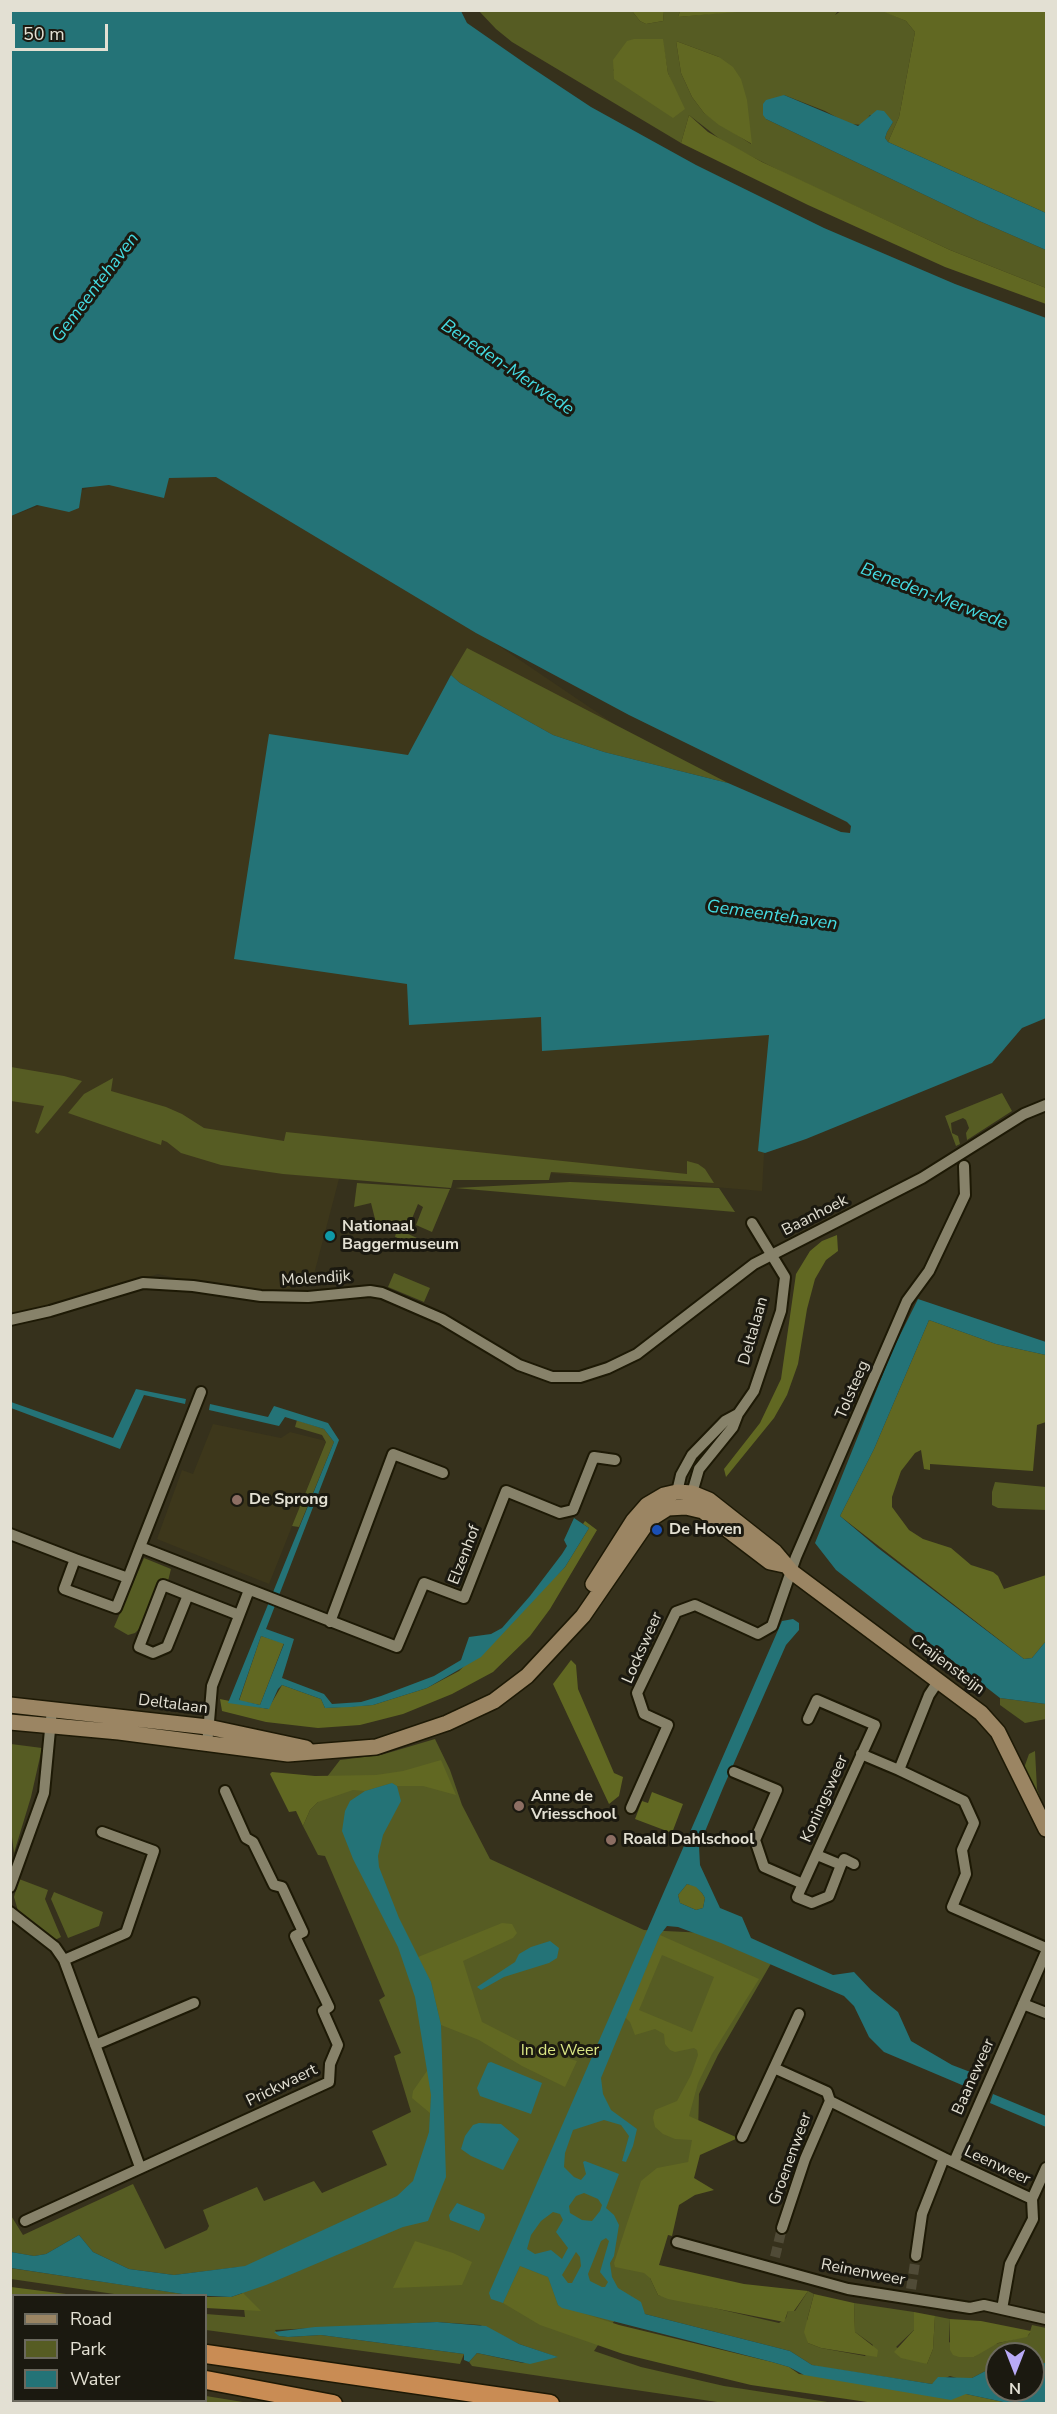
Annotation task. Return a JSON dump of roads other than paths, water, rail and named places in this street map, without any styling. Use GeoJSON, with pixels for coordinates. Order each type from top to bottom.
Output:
{"type":"FeatureCollection","features":[{"type":"Feature","properties":{"kind":"highway"},"geometry":{"type":"LineString","coordinates":[[207,2355],[550,2403]]}},
{"type":"Feature","properties":{"kind":"highway"},"geometry":{"type":"LineString","coordinates":[[207,2380],[333,2403]]}},
{"type":"Feature","properties":{"kind":"street","name":"Baanhoek"},"geometry":{"type":"LineString","coordinates":[[608,1368],[656,1341],[754,1264],[922,1178],[1024,1114],[1047,1105]]}},
{"type":"Feature","properties":{"kind":"street","name":"Tolsteeg"},"geometry":{"type":"LineString","coordinates":[[769,1630],[788,1568],[796,1557],[907,1301],[929,1271],[964,1195],[964,1166]]}},
{"type":"Feature","properties":{"kind":"street","name":"Deltalaan"},"geometry":{"type":"LineString","coordinates":[[10,1722],[119,1732],[288,1754],[329,1753],[376,1747],[447,1723],[494,1701],[547,1658],[583,1616],[649,1520],[685,1497],[699,1469],[733,1427],[738,1414],[754,1391],[781,1311],[785,1277],[752,1223]]}},
{"type":"Feature","properties":{"kind":"street","name":"Molendijk"},"geometry":{"type":"LineString","coordinates":[[10,1320],[50,1311],[143,1283],[193,1286],[261,1296],[308,1297],[370,1291],[382,1293],[442,1319],[519,1365],[552,1377],[580,1377],[608,1368]]}},
{"type":"Feature","properties":{"kind":"street"},"geometry":{"type":"LineString","coordinates":[[75,1559],[64,1589],[116,1608],[201,1392]]}},
{"type":"Feature","properties":{"kind":"street"},"geometry":{"type":"LineString","coordinates":[[330,1622],[393,1454],[443,1473]]}},
{"type":"Feature","properties":{"kind":"street","name":"Elzenhof"},"geometry":{"type":"LineString","coordinates":[[140,1547],[397,1647],[424,1583],[464,1598],[506,1491],[560,1513],[573,1510],[594,1457],[615,1460]]}},
{"type":"Feature","properties":{"kind":"street","name":"Craijensteijn"},"geometry":{"type":"LineString","coordinates":[[685,1497],[770,1562],[788,1568],[981,1713],[998,1732],[1047,1829]]}},
{"type":"Feature","properties":{"kind":"street"},"geometry":{"type":"LineString","coordinates":[[10,1534],[128,1578]]}},
{"type":"Feature","properties":{"kind":"street"},"geometry":{"type":"LineString","coordinates":[[188,1595],[167,1647],[153,1653],[140,1647],[163,1585],[239,1615]]}},
{"type":"Feature","properties":{"kind":"street"},"geometry":{"type":"LineString","coordinates":[[207,1745],[212,1686],[249,1590]]}},
{"type":"Feature","properties":{"kind":"street","name":"Locksweer"},"geometry":{"type":"LineString","coordinates":[[631,1808],[668,1725],[644,1714],[637,1693],[676,1612],[695,1605],[758,1634],[769,1630]]}},
{"type":"Feature","properties":{"kind":"street"},"geometry":{"type":"LineString","coordinates":[[899,1770],[929,1695],[939,1680]]}},
{"type":"Feature","properties":{"kind":"street","name":"Koningsweer"},"geometry":{"type":"LineString","coordinates":[[803,1884],[875,1725],[817,1700],[808,1719]]}},
{"type":"Feature","properties":{"kind":"street","name":"Deltalaan"},"geometry":{"type":"LineString","coordinates":[[10,1705],[208,1727],[329,1753]]}},
{"type":"Feature","properties":{"kind":"street"},"geometry":{"type":"LineString","coordinates":[[10,1887],[13,1871],[44,1793],[52,1709]]}},
{"type":"Feature","properties":{"kind":"street","name":"Koningsweer"},"geometry":{"type":"LineString","coordinates":[[861,1754],[899,1770]]}},
{"type":"Feature","properties":{"kind":"street","name":"Baaneweer"},"geometry":{"type":"LineString","coordinates":[[899,1770],[964,1801],[974,1823],[962,1850],[966,1874],[952,1907],[1047,1950],[949,2160]]}},
{"type":"Feature","properties":{"kind":"street"},"geometry":{"type":"LineString","coordinates":[[734,1772],[777,1790],[755,1840],[764,1867],[803,1884],[797,1897],[812,1903],[829,1896],[844,1859],[854,1864]]}},
{"type":"Feature","properties":{"kind":"street","name":"Prickwaert"},"geometry":{"type":"LineString","coordinates":[[25,2221],[329,2082],[330,2064],[338,2045],[323,2011],[329,2007],[295,1936],[303,1932],[282,1887],[274,1885],[253,1842],[246,1838],[225,1791]]}},
{"type":"Feature","properties":{"kind":"street"},"geometry":{"type":"LineString","coordinates":[[64,1960],[126,1933],[154,1851],[102,1832]]}},
{"type":"Feature","properties":{"kind":"street","name":"Koningsweer"},"geometry":{"type":"LineString","coordinates":[[816,1855],[842,1866]]}},
{"type":"Feature","properties":{"kind":"street"},"geometry":{"type":"LineString","coordinates":[[10,1912],[55,1947],[64,1960],[140,2167]]}},
{"type":"Feature","properties":{"kind":"street"},"geometry":{"type":"LineString","coordinates":[[95,2045],[194,2002]]}},
{"type":"Feature","properties":{"kind":"street"},"geometry":{"type":"LineString","coordinates":[[1023,2004],[1047,2013]]}},
{"type":"Feature","properties":{"kind":"street"},"geometry":{"type":"LineString","coordinates":[[742,2137],[799,2014]]}},
{"type":"Feature","properties":{"kind":"street","name":"Groenenweer"},"geometry":{"type":"LineString","coordinates":[[774,2068],[827,2092],[830,2101],[805,2159],[782,2228]]}},
{"type":"Feature","properties":{"kind":"street","name":"Groenenweer"},"geometry":{"type":"LineString","coordinates":[[830,2101],[949,2160]]}},
{"type":"Feature","properties":{"kind":"street","name":"Leenweer"},"geometry":{"type":"LineString","coordinates":[[916,2256],[922,2214],[949,2160],[1032,2199]]}},
{"type":"Feature","properties":{"kind":"street","name":"Leenweer"},"geometry":{"type":"LineString","coordinates":[[1002,2309],[1010,2264],[1033,2219],[1032,2199],[1047,2168]]}},
{"type":"Feature","properties":{"kind":"street","name":"Reinenweer"},"geometry":{"type":"LineString","coordinates":[[677,2242],[773,2262],[848,2289],[910,2293],[970,2308],[984,2305],[1047,2319]]}},
{"type":"Feature","properties":{"kind":"water"},"geometry":{"type":"Polygon","coordinates":[[[10,11],[461,11],[467,23],[591,107],[696,165],[824,228],[955,284],[1046,318],[1046,1018],[1022,1028],[992,1063],[806,1139],[765,1153],[758,1151],[769,1035],[542,1051],[541,1017],[409,1025],[407,984],[234,959],[269,734],[408,755],[451,675],[460,683],[553,735],[604,752],[728,783],[841,832],[850,833],[851,826],[629,715],[476,633],[216,477],[169,478],[164,498],[109,485],[82,488],[79,508],[69,512],[37,505],[11,516],[10,11]]]}},
{"type":"Feature","properties":{"kind":"water"},"geometry":{"type":"Polygon","coordinates":[[[784,95],[858,126],[877,110],[884,111],[893,122],[885,138],[888,142],[1046,213],[1046,250],[977,220],[766,119],[763,115],[763,104],[766,100],[784,95]]]}},
{"type":"Feature","properties":{"kind":"water"},"geometry":{"type":"Polygon","coordinates":[[[918,1299],[1046,1342],[1046,1355],[996,1344],[929,1320],[874,1449],[840,1516],[878,1548],[1024,1659],[1032,1658],[1046,1641],[1046,1704],[1000,1698],[836,1570],[815,1543],[893,1349],[918,1299]]]}},
{"type":"Feature","properties":{"kind":"water"},"geometry":{"type":"Polygon","coordinates":[[[136,1389],[186,1399],[185,1404],[144,1395],[120,1449],[11,1408],[11,1402],[113,1438],[136,1389]]]}},
{"type":"Feature","properties":{"kind":"water"},"geometry":{"type":"Polygon","coordinates":[[[210,1404],[268,1417],[274,1406],[328,1423],[339,1440],[266,1629],[294,1639],[282,1678],[324,1694],[332,1704],[361,1702],[381,1696],[434,1676],[461,1660],[469,1637],[491,1634],[502,1628],[530,1596],[567,1546],[564,1540],[574,1518],[589,1528],[565,1567],[481,1657],[427,1688],[373,1705],[325,1708],[321,1699],[282,1685],[269,1709],[228,1703],[334,1442],[324,1429],[285,1417],[279,1426],[209,1410],[210,1404]],[[261,1636],[239,1700],[260,1705],[284,1644],[261,1636]]]}},
{"type":"Feature","properties":{"kind":"water"},"geometry":{"type":"Polygon","coordinates":[[[793,1619],[799,1623],[799,1630],[786,1645],[723,1788],[699,1846],[700,1865],[720,1908],[742,1917],[751,1938],[833,1975],[854,1972],[871,1990],[898,2012],[911,2041],[952,2065],[973,2073],[969,2088],[884,2052],[869,2037],[854,2006],[844,1996],[721,1943],[678,1927],[667,1926],[660,1935],[601,2078],[603,2094],[611,2110],[637,2129],[633,2146],[626,2162],[622,2161],[629,2136],[621,2125],[604,2120],[573,2130],[565,2153],[564,2167],[574,2177],[581,2180],[586,2174],[583,2162],[585,2161],[619,2174],[606,2208],[614,2215],[619,2225],[614,2256],[610,2263],[612,2277],[618,2288],[641,2302],[645,2314],[790,2351],[812,2365],[932,2384],[938,2377],[972,2378],[985,2371],[985,2398],[966,2394],[951,2400],[804,2375],[772,2362],[562,2308],[558,2305],[548,2277],[520,2266],[503,2303],[491,2299],[489,2293],[782,1621],[793,1619]],[[687,1884],[678,1895],[680,1903],[696,1910],[703,1908],[705,1898],[702,1893],[696,1887],[687,1884]],[[584,2193],[576,2196],[569,2206],[570,2213],[582,2220],[592,2221],[602,2205],[598,2199],[584,2193]],[[553,2212],[541,2221],[531,2235],[527,2249],[535,2254],[551,2250],[562,2259],[568,2248],[556,2232],[563,2220],[560,2214],[553,2212]],[[606,2238],[601,2241],[588,2274],[590,2281],[605,2287],[608,2282],[600,2272],[609,2241],[606,2238]],[[576,2252],[562,2275],[568,2283],[572,2283],[581,2266],[580,2257],[576,2252]]]}},
{"type":"Feature","properties":{"kind":"water"},"geometry":{"type":"Polygon","coordinates":[[[392,1783],[397,1786],[401,1801],[383,1835],[378,1856],[379,1867],[399,1918],[431,1982],[441,2025],[446,2177],[428,2221],[403,2227],[266,2285],[231,2297],[182,2294],[11,2268],[11,2252],[34,2256],[46,2254],[79,2235],[93,2252],[129,2269],[174,2275],[245,2266],[397,2196],[413,2181],[429,2132],[431,2095],[415,1997],[398,1947],[353,1859],[342,1831],[345,1811],[350,1801],[365,1791],[392,1783]]]}},
{"type":"Feature","properties":{"kind":"water"},"geometry":{"type":"Polygon","coordinates":[[[550,1941],[559,1948],[557,1958],[549,1963],[504,1977],[481,1990],[477,1987],[515,1962],[519,1954],[531,1947],[550,1941]]]}},
{"type":"Feature","properties":{"kind":"water"},"geometry":{"type":"Polygon","coordinates":[[[491,2062],[542,2083],[531,2114],[480,2096],[477,2088],[488,2063],[491,2062]]]}},
{"type":"Feature","properties":{"kind":"water"},"geometry":{"type":"Polygon","coordinates":[[[993,2094],[1046,2116],[1046,2127],[990,2103],[993,2094]]]}},
{"type":"Feature","properties":{"kind":"water"},"geometry":{"type":"Polygon","coordinates":[[[501,2124],[519,2139],[503,2170],[461,2149],[465,2136],[473,2125],[501,2124]]]}},
{"type":"Feature","properties":{"kind":"water"},"geometry":{"type":"Polygon","coordinates":[[[457,2203],[484,2214],[485,2218],[479,2231],[450,2220],[449,2215],[457,2203]]]}},
{"type":"Feature","properties":{"kind":"water"},"geometry":{"type":"Polygon","coordinates":[[[437,2322],[486,2326],[519,2344],[558,2357],[530,2364],[477,2353],[469,2362],[464,2360],[464,2354],[321,2335],[279,2336],[274,2332],[315,2327],[437,2322]]]}},
{"type":"Feature","properties":{"kind":"water"},"geometry":{"type":"Polygon","coordinates":[[[1046,2363],[1046,2403],[1003,2402],[1045,2402],[1046,2363]]]}},
{"type":"Feature","properties":{"kind":"water"},"geometry":{"type":"Polygon","coordinates":[[[11,2385],[12,2402],[147,2403],[11,2403],[11,2385]]]}},
{"type":"Feature","properties":{"kind":"tunnel"},"geometry":{"type":"LineString","coordinates":[[775,2257],[782,2228]]}},
{"type":"Feature","properties":{"kind":"tunnel"},"geometry":{"type":"LineString","coordinates":[[911,2289],[916,2256]]}},
{"type":"Feature","properties":{"kind":"place","name":"Nationaal Baggermuseum"},"geometry":{"type":"Point","coordinates":[330,1236]}},
{"type":"Feature","properties":{"kind":"place","name":"De Sprong"},"geometry":{"type":"Point","coordinates":[237,1500]}},
{"type":"Feature","properties":{"kind":"place","name":"De Hoven"},"geometry":{"type":"Point","coordinates":[657,1530]}},
{"type":"Feature","properties":{"kind":"place","name":"Anne de Vriesschool"},"geometry":{"type":"Point","coordinates":[519,1806]}},
{"type":"Feature","properties":{"kind":"place","name":"Roald Dahlschool"},"geometry":{"type":"Point","coordinates":[611,1840]}},
{"type":"Feature","properties":{"kind":"water label","name":"Gemeentehaven"},"geometry":{"type":"Point","coordinates":[96,288]}},
{"type":"Feature","properties":{"kind":"water label","name":"Beneden-Merwede"},"geometry":{"type":"Point","coordinates":[507,368]}},
{"type":"Feature","properties":{"kind":"water label","name":"Beneden-Merwede"},"geometry":{"type":"Point","coordinates":[934,597]}},
{"type":"Feature","properties":{"kind":"water label","name":"Gemeentehaven"},"geometry":{"type":"Point","coordinates":[772,916]}},
{"type":"Feature","properties":{"kind":"park label","name":"In de Weer"},"geometry":{"type":"Point","coordinates":[560,2051]}}]}
